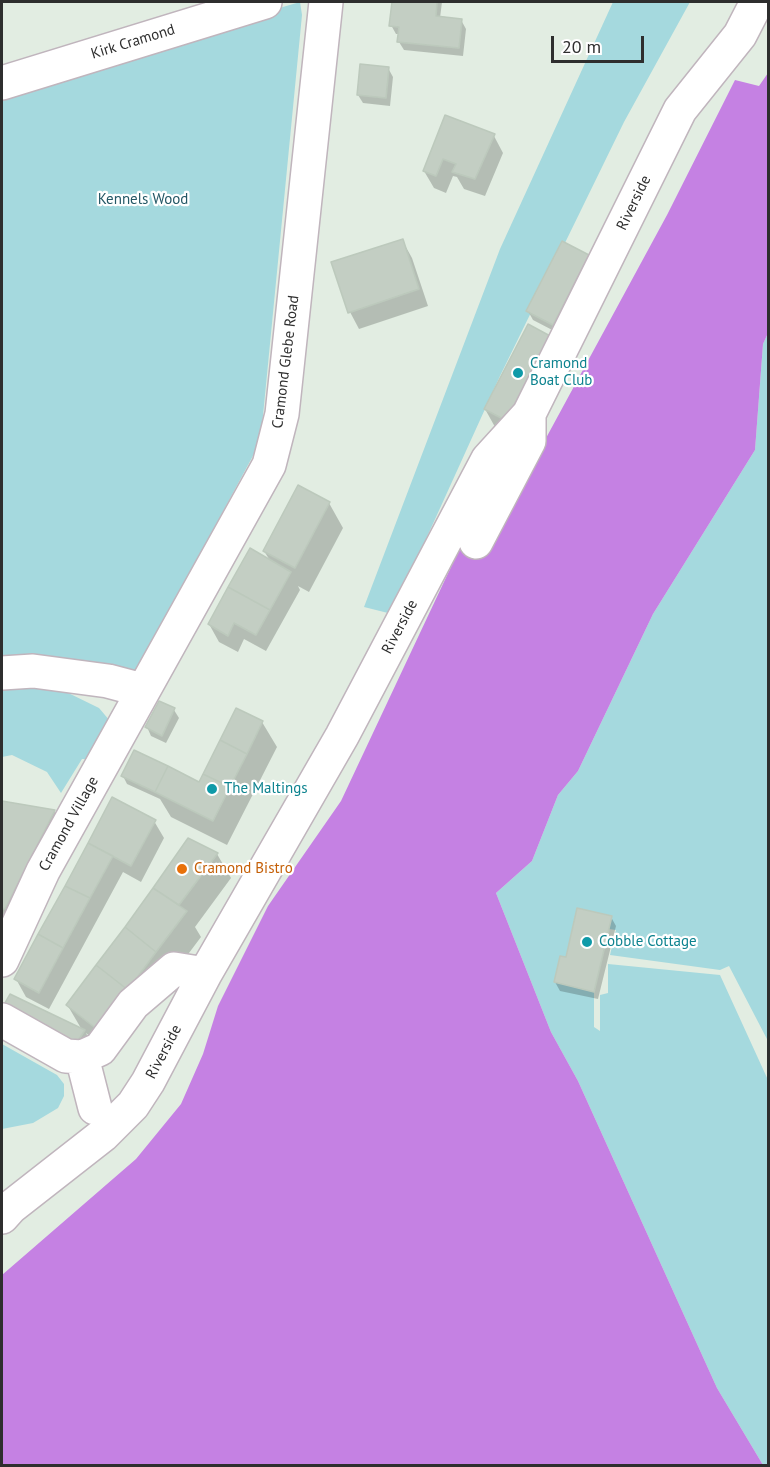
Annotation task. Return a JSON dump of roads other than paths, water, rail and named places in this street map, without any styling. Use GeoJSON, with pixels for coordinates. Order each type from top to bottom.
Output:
{"type":"FeatureCollection","features":[{"type":"Feature","properties":{"kind":"street","name":"Kirk Cramond"},"geometry":{"type":"LineString","coordinates":[[2,83],[265,2]]}},
{"type":"Feature","properties":{"kind":"street","name":"Cramond Glebe Road"},"geometry":{"type":"LineString","coordinates":[[142,690],[269,465],[282,414],[326,2]]}},
{"type":"Feature","properties":{"kind":"street","name":"Riverside"},"geometry":{"type":"LineString","coordinates":[[5,1208],[99,1122],[133,1105],[148,1082],[205,974],[342,736],[488,459],[529,414],[680,110],[740,35],[758,2]]}},
{"type":"Feature","properties":{"kind":"street"},"geometry":{"type":"LineString","coordinates":[[476,542],[529,441],[529,414]]}},
{"type":"Feature","properties":{"kind":"street"},"geometry":{"type":"LineString","coordinates":[[2,673],[33,671],[108,681],[142,690]]}},
{"type":"Feature","properties":{"kind":"street","name":"Cramond Village"},"geometry":{"type":"LineString","coordinates":[[2,960],[43,872],[142,690]]}},
{"type":"Feature","properties":{"kind":"street"},"geometry":{"type":"LineString","coordinates":[[2,1020],[66,1056],[82,1057],[100,1049],[134,1004],[174,969],[205,974]]}},
{"type":"Feature","properties":{"kind":"street"},"geometry":{"type":"LineString","coordinates":[[82,1057],[99,1122]]}},
{"type":"Feature","properties":{"kind":"place","name":"Cramond Boat Club"},"geometry":{"type":"Point","coordinates":[518,373]}},
{"type":"Feature","properties":{"kind":"place","name":"The Maltings"},"geometry":{"type":"Point","coordinates":[212,789]}},
{"type":"Feature","properties":{"kind":"place","name":"Cramond Bistro"},"geometry":{"type":"Point","coordinates":[182,869]}},
{"type":"Feature","properties":{"kind":"place","name":"Cobble Cottage"},"geometry":{"type":"Point","coordinates":[587,942]}},
{"type":"Feature","properties":{"kind":"park label","name":"Kennels Wood"},"geometry":{"type":"Point","coordinates":[143,200]}}]}
